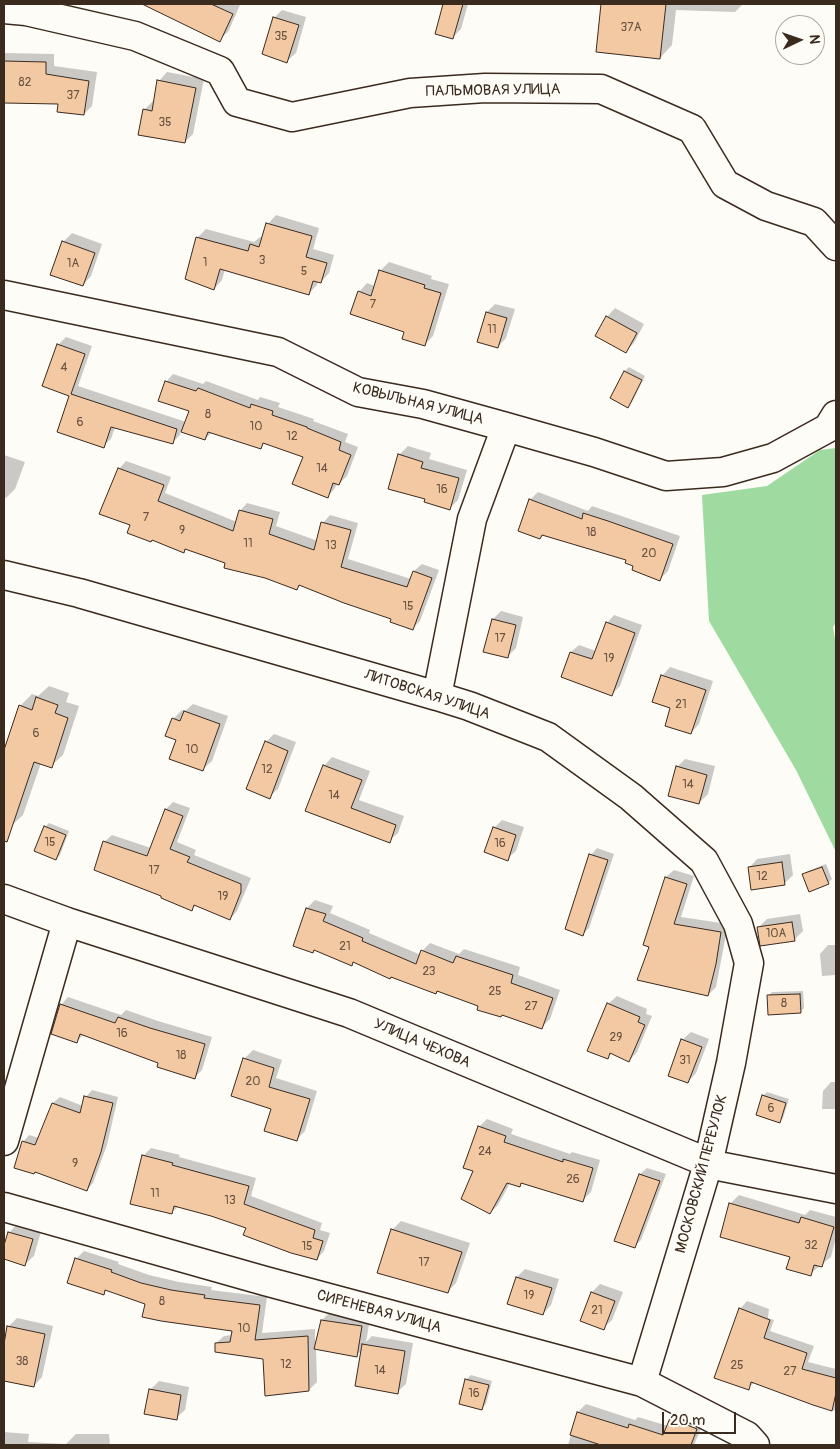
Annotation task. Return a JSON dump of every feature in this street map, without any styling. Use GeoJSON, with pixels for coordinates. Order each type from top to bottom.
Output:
{"type":"FeatureCollection","features":[{"type":"Feature","properties":{"kind":"street","name":"ПАЛЬМОВАЯ УЛИЦА"},"geometry":{"type":"LineString","coordinates":[[4,9],[26,11],[135,36],[220,71],[237,102],[292,117],[410,93],[485,88],[601,89],[692,129],[725,184],[766,206],[814,222],[836,246]]}},
{"type":"Feature","properties":{"kind":"street","name":"КОВЫЛЬНАЯ УЛИЦА"},"geometry":{"type":"LineString","coordinates":[[4,295],[278,352],[358,392],[423,404],[506,426],[666,476],[723,472],[773,458],[832,422]]}},
{"type":"Feature","properties":{"kind":"street"},"geometry":{"type":"LineString","coordinates":[[437,696],[472,518],[506,426]]}},
{"type":"Feature","properties":{"kind":"street","name":"ЛИТОВСКАЯ УЛИЦА"},"geometry":{"type":"LineString","coordinates":[[4,575],[98,598],[437,696],[469,706],[548,737],[632,796],[704,861],[738,924],[749,963]]}},
{"type":"Feature","properties":{"kind":"street","name":"УЛИЦА ЧЕХОВА"},"geometry":{"type":"LineString","coordinates":[[4,899],[67,922],[349,1013],[708,1163],[836,1189]]}},
{"type":"Feature","properties":{"kind":"street"},"geometry":{"type":"LineString","coordinates":[[4,1141],[67,922]]}},
{"type":"Feature","properties":{"kind":"street","name":"МОСКОВСКИЙ ПЕРЕУЛОК"},"geometry":{"type":"LineString","coordinates":[[642,1382],[708,1163],[732,1063],[749,963]]}},
{"type":"Feature","properties":{"kind":"street","name":"СИРЕНЕВАЯ УЛИЦА"},"geometry":{"type":"LineString","coordinates":[[4,1207],[265,1281],[642,1382],[751,1441]]}},
{"type":"Feature","properties":{"kind":"green space"},"geometry":{"type":"Polygon","coordinates":[[[836,448],[836,623],[833,627],[836,645],[836,852],[796,770],[709,621],[702,495],[767,486],[820,450],[836,448]]]}},
{"type":"Feature","properties":{"kind":"building"},"geometry":{"type":"Polygon","coordinates":[[[142,4],[211,4],[233,14],[220,42],[142,4]]]}},
{"type":"Feature","properties":{"kind":"building"},"geometry":{"type":"Polygon","coordinates":[[[443,4],[463,4],[453,39],[435,34],[443,4]]]}},
{"type":"Feature","properties":{"kind":"building"},"geometry":{"type":"Polygon","coordinates":[[[601,4],[666,4],[660,59],[596,52],[601,4]]]}},
{"type":"Feature","properties":{"kind":"building"},"geometry":{"type":"Polygon","coordinates":[[[273,17],[299,25],[287,63],[262,54],[273,17]]]}},
{"type":"Feature","properties":{"kind":"building"},"geometry":{"type":"Polygon","coordinates":[[[4,61],[46,62],[46,74],[89,81],[84,115],[57,112],[58,104],[4,103],[4,61]]]}},
{"type":"Feature","properties":{"kind":"building"},"geometry":{"type":"Polygon","coordinates":[[[157,80],[196,88],[185,143],[138,135],[143,109],[152,111],[157,80]]]}},
{"type":"Feature","properties":{"kind":"building"},"geometry":{"type":"Polygon","coordinates":[[[266,223],[312,236],[306,257],[327,263],[321,283],[313,281],[309,295],[220,269],[214,290],[185,279],[196,237],[248,251],[250,244],[259,247],[266,223]]]}},
{"type":"Feature","properties":{"kind":"building"},"geometry":{"type":"Polygon","coordinates":[[[62,241],[95,253],[83,286],[50,275],[62,241]]]}},
{"type":"Feature","properties":{"kind":"building"},"geometry":{"type":"Polygon","coordinates":[[[379,270],[425,285],[424,288],[441,293],[425,346],[402,339],[404,332],[350,314],[358,291],[371,296],[379,270]]]}},
{"type":"Feature","properties":{"kind":"building"},"geometry":{"type":"Polygon","coordinates":[[[486,312],[507,318],[498,348],[477,342],[486,312]]]}},
{"type":"Feature","properties":{"kind":"building"},"geometry":{"type":"Polygon","coordinates":[[[606,316],[637,333],[626,353],[595,336],[606,316]]]}},
{"type":"Feature","properties":{"kind":"building"},"geometry":{"type":"Polygon","coordinates":[[[57,344],[85,354],[71,394],[177,429],[173,444],[111,427],[104,448],[57,432],[69,396],[42,386],[57,344]]]}},
{"type":"Feature","properties":{"kind":"building"},"geometry":{"type":"Polygon","coordinates":[[[624,371],[642,380],[628,408],[610,398],[624,371]]]}},
{"type":"Feature","properties":{"kind":"building"},"geometry":{"type":"Polygon","coordinates":[[[165,381],[196,391],[198,388],[250,408],[251,404],[273,411],[272,415],[307,427],[341,442],[339,450],[351,455],[339,485],[333,483],[328,498],[292,484],[303,457],[263,443],[261,449],[208,432],[205,440],[181,432],[189,411],[158,401],[165,381]]]}},
{"type":"Feature","properties":{"kind":"building"},"geometry":{"type":"Polygon","coordinates":[[[398,454],[423,462],[421,468],[459,478],[450,510],[424,502],[425,499],[388,489],[398,454]]]}},
{"type":"Feature","properties":{"kind":"building"},"geometry":{"type":"Polygon","coordinates":[[[118,468],[164,485],[158,501],[233,531],[239,510],[273,519],[269,534],[314,550],[321,522],[351,530],[341,567],[407,587],[413,571],[432,578],[413,630],[390,622],[391,619],[299,585],[297,590],[265,578],[224,568],[225,563],[185,549],[184,553],[152,540],[151,542],[127,533],[130,525],[99,514],[118,468]]]}},
{"type":"Feature","properties":{"kind":"building"},"geometry":{"type":"Polygon","coordinates":[[[529,499],[582,519],[583,513],[673,544],[660,581],[632,570],[633,566],[625,563],[626,560],[542,535],[540,539],[518,531],[529,499]]]}},
{"type":"Feature","properties":{"kind":"building"},"geometry":{"type":"Polygon","coordinates":[[[492,619],[516,625],[508,658],[483,652],[492,619]]]}},
{"type":"Feature","properties":{"kind":"building"},"geometry":{"type":"Polygon","coordinates":[[[606,622],[635,633],[612,696],[561,677],[570,652],[592,659],[606,622]]]}},
{"type":"Feature","properties":{"kind":"building"},"geometry":{"type":"Polygon","coordinates":[[[661,675],[706,690],[691,734],[665,726],[670,708],[652,702],[661,675]]]}},
{"type":"Feature","properties":{"kind":"building"},"geometry":{"type":"Polygon","coordinates":[[[36,697],[58,705],[55,713],[68,718],[52,768],[34,762],[7,842],[4,841],[4,750],[19,705],[32,710],[36,697]]]}},
{"type":"Feature","properties":{"kind":"building"},"geometry":{"type":"Polygon","coordinates":[[[184,711],[220,724],[203,771],[169,759],[176,740],[165,736],[172,718],[180,721],[184,711]]]}},
{"type":"Feature","properties":{"kind":"building"},"geometry":{"type":"Polygon","coordinates":[[[265,741],[288,751],[270,799],[246,789],[265,741]]]}},
{"type":"Feature","properties":{"kind":"building"},"geometry":{"type":"Polygon","coordinates":[[[323,765],[362,780],[351,808],[396,825],[390,843],[305,811],[323,765]]]}},
{"type":"Feature","properties":{"kind":"building"},"geometry":{"type":"Polygon","coordinates":[[[676,766],[707,775],[699,804],[668,796],[676,766]]]}},
{"type":"Feature","properties":{"kind":"building"},"geometry":{"type":"Polygon","coordinates":[[[165,809],[183,816],[170,849],[190,857],[187,862],[241,884],[241,892],[230,920],[194,905],[192,911],[161,898],[161,896],[94,870],[103,841],[147,856],[165,809]]]}},
{"type":"Feature","properties":{"kind":"building"},"geometry":{"type":"Polygon","coordinates":[[[44,826],[66,835],[56,860],[34,851],[44,826]]]}},
{"type":"Feature","properties":{"kind":"building"},"geometry":{"type":"Polygon","coordinates":[[[493,827],[516,835],[508,861],[484,852],[493,827]]]}},
{"type":"Feature","properties":{"kind":"building"},"geometry":{"type":"Polygon","coordinates":[[[589,854],[608,860],[583,936],[565,929],[589,854]]]}},
{"type":"Feature","properties":{"kind":"building"},"geometry":{"type":"Polygon","coordinates":[[[782,862],[785,885],[751,890],[748,867],[782,862]]]}},
{"type":"Feature","properties":{"kind":"building"},"geometry":{"type":"Polygon","coordinates":[[[822,867],[829,884],[809,892],[802,874],[822,867]]]}},
{"type":"Feature","properties":{"kind":"building"},"geometry":{"type":"Polygon","coordinates":[[[665,877],[687,884],[674,924],[721,932],[708,996],[637,980],[649,947],[643,945],[665,877]]]}},
{"type":"Feature","properties":{"kind":"building"},"geometry":{"type":"Polygon","coordinates":[[[306,908],[326,914],[323,921],[363,938],[362,941],[416,964],[421,950],[453,963],[456,956],[513,975],[511,983],[553,998],[542,1029],[502,1015],[501,1017],[477,1010],[478,1006],[437,991],[436,994],[391,977],[390,979],[353,962],[352,966],[314,950],[313,953],[293,946],[306,908]]]}},
{"type":"Feature","properties":{"kind":"building"},"geometry":{"type":"Polygon","coordinates":[[[792,922],[795,941],[760,946],[757,927],[792,922]]]}},
{"type":"Feature","properties":{"kind":"building"},"geometry":{"type":"Polygon","coordinates":[[[800,994],[801,1013],[768,1015],[767,995],[800,994]]]}},
{"type":"Feature","properties":{"kind":"building"},"geometry":{"type":"Polygon","coordinates":[[[607,1003],[640,1017],[638,1022],[645,1025],[629,1062],[610,1053],[608,1059],[587,1051],[607,1003]]]}},
{"type":"Feature","properties":{"kind":"building"},"geometry":{"type":"Polygon","coordinates":[[[60,1004],[115,1023],[118,1017],[205,1044],[195,1079],[157,1067],[158,1063],[80,1034],[77,1043],[51,1034],[60,1004]]]}},
{"type":"Feature","properties":{"kind":"building"},"geometry":{"type":"Polygon","coordinates":[[[681,1039],[702,1047],[688,1083],[668,1076],[681,1039]]]}},
{"type":"Feature","properties":{"kind":"building"},"geometry":{"type":"Polygon","coordinates":[[[243,1058],[274,1068],[269,1087],[310,1099],[297,1141],[264,1131],[271,1109],[231,1096],[243,1058]]]}},
{"type":"Feature","properties":{"kind":"building"},"geometry":{"type":"Polygon","coordinates":[[[762,1095],[786,1103],[780,1123],[756,1115],[762,1095]]]}},
{"type":"Feature","properties":{"kind":"building"},"geometry":{"type":"Polygon","coordinates":[[[84,1096],[113,1103],[101,1152],[87,1191],[35,1172],[34,1174],[14,1168],[22,1141],[35,1145],[52,1103],[80,1113],[84,1096]]]}},
{"type":"Feature","properties":{"kind":"building"},"geometry":{"type":"Polygon","coordinates":[[[478,1126],[506,1136],[504,1142],[563,1162],[563,1159],[593,1168],[583,1202],[521,1183],[520,1187],[507,1183],[490,1214],[461,1199],[473,1171],[463,1168],[478,1126]]]}},
{"type":"Feature","properties":{"kind":"building"},"geometry":{"type":"Polygon","coordinates":[[[142,1155],[249,1186],[244,1204],[315,1230],[313,1238],[323,1241],[317,1260],[291,1253],[243,1235],[246,1228],[211,1216],[174,1206],[172,1214],[130,1204],[142,1155]]]}},
{"type":"Feature","properties":{"kind":"building"},"geometry":{"type":"Polygon","coordinates":[[[639,1174],[660,1181],[635,1248],[614,1241],[639,1174]]]}},
{"type":"Feature","properties":{"kind":"building"},"geometry":{"type":"Polygon","coordinates":[[[729,1203],[799,1223],[801,1217],[834,1227],[822,1267],[814,1265],[811,1276],[786,1269],[790,1257],[720,1237],[729,1203]]]}},
{"type":"Feature","properties":{"kind":"building"},"geometry":{"type":"Polygon","coordinates":[[[391,1229],[462,1252],[448,1293],[377,1273],[391,1229]]]}},
{"type":"Feature","properties":{"kind":"building"},"geometry":{"type":"Polygon","coordinates":[[[8,1232],[33,1239],[25,1266],[4,1259],[4,1245],[8,1232]]]}},
{"type":"Feature","properties":{"kind":"building"},"geometry":{"type":"Polygon","coordinates":[[[75,1258],[112,1270],[111,1272],[141,1283],[205,1295],[204,1298],[260,1305],[255,1340],[308,1336],[309,1391],[265,1396],[263,1359],[215,1352],[215,1343],[230,1342],[232,1331],[142,1317],[145,1304],[105,1290],[104,1295],[67,1283],[75,1258]]]}},
{"type":"Feature","properties":{"kind":"building"},"geometry":{"type":"Polygon","coordinates":[[[516,1277],[552,1288],[543,1315],[507,1304],[516,1277]]]}},
{"type":"Feature","properties":{"kind":"building"},"geometry":{"type":"Polygon","coordinates":[[[591,1292],[615,1301],[604,1330],[580,1321],[591,1292]]]}},
{"type":"Feature","properties":{"kind":"building"},"geometry":{"type":"Polygon","coordinates":[[[739,1308],[770,1320],[764,1338],[807,1353],[802,1369],[836,1378],[836,1393],[832,1411],[751,1382],[749,1390],[714,1378],[739,1308]]]}},
{"type":"Feature","properties":{"kind":"building"},"geometry":{"type":"Polygon","coordinates":[[[321,1320],[362,1326],[357,1357],[314,1349],[321,1320]]]}},
{"type":"Feature","properties":{"kind":"building"},"geometry":{"type":"Polygon","coordinates":[[[7,1326],[45,1334],[34,1387],[4,1381],[4,1344],[7,1326]]]}},
{"type":"Feature","properties":{"kind":"building"},"geometry":{"type":"Polygon","coordinates":[[[362,1344],[405,1351],[398,1394],[355,1386],[362,1344]]]}},
{"type":"Feature","properties":{"kind":"building"},"geometry":{"type":"Polygon","coordinates":[[[465,1379],[489,1385],[482,1410],[459,1404],[465,1379]]]}},
{"type":"Feature","properties":{"kind":"building"},"geometry":{"type":"Polygon","coordinates":[[[149,1389],[181,1395],[177,1420],[144,1414],[149,1389]]]}},
{"type":"Feature","properties":{"kind":"building"},"geometry":{"type":"Polygon","coordinates":[[[577,1412],[628,1428],[629,1424],[663,1435],[670,1418],[697,1429],[691,1445],[601,1445],[570,1435],[577,1412]]]}}]}
